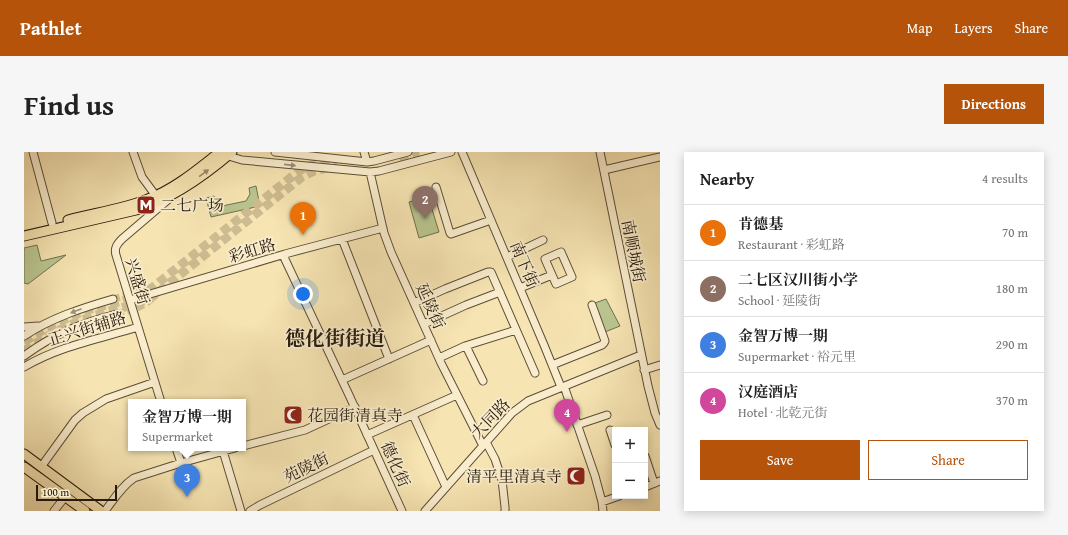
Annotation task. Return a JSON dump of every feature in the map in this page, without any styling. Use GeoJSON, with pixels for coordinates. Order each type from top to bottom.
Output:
{"type":"FeatureCollection","features":[{"type":"Feature","properties":{"kind":"main road"},"geometry":{"type":"LineString","coordinates":[[24,230],[134,204],[156,196],[227,153]]}},
{"type":"Feature","properties":{"kind":"main road"},"geometry":{"type":"LineString","coordinates":[[24,236],[150,206],[178,192],[227,153]]}},
{"type":"Feature","properties":{"kind":"main road"},"geometry":{"type":"LineString","coordinates":[[24,454],[101,511]]}},
{"type":"Feature","properties":{"kind":"main road"},"geometry":{"type":"LineString","coordinates":[[24,467],[85,511]]}},
{"type":"Feature","properties":{"kind":"street"},"geometry":{"type":"LineString","coordinates":[[33,152],[52,223]]}},
{"type":"Feature","properties":{"kind":"street"},"geometry":{"type":"LineString","coordinates":[[134,152],[142,177],[156,196]]}},
{"type":"Feature","properties":{"kind":"street"},"geometry":{"type":"LineString","coordinates":[[275,152],[367,162],[408,152]]}},
{"type":"Feature","properties":{"kind":"street"},"geometry":{"type":"LineString","coordinates":[[364,152],[367,162]]}},
{"type":"Feature","properties":{"kind":"street"},"geometry":{"type":"LineString","coordinates":[[227,153],[242,160],[370,172],[451,152]]}},
{"type":"Feature","properties":{"kind":"street","name":"南下街"},"geometry":{"type":"LineString","coordinates":[[462,152],[552,365],[563,387],[595,476],[603,511]]}},
{"type":"Feature","properties":{"kind":"street","name":"南顺城街"},"geometry":{"type":"LineString","coordinates":[[600,152],[644,370],[655,413],[660,425]]}},
{"type":"Feature","properties":{"kind":"street"},"geometry":{"type":"LineString","coordinates":[[604,170],[660,157]]}},
{"type":"Feature","properties":{"kind":"street","name":"延陵街"},"geometry":{"type":"LineString","coordinates":[[370,172],[383,228],[391,252],[457,395],[495,459],[502,480],[505,507],[504,511]]}},
{"type":"Feature","properties":{"kind":"street"},"geometry":{"type":"LineString","coordinates":[[436,187],[451,234],[491,220]]}},
{"type":"Feature","properties":{"kind":"street","name":"兴盛街"},"geometry":{"type":"LineString","coordinates":[[160,399],[115,252],[116,246],[122,239],[178,192]]}},
{"type":"Feature","properties":{"kind":"street","name":"彩虹路"},"geometry":{"type":"LineString","coordinates":[[130,300],[283,255],[383,228]]}},
{"type":"Feature","properties":{"kind":"street"},"geometry":{"type":"LineString","coordinates":[[342,239],[389,359]]}},
{"type":"Feature","properties":{"kind":"street"},"geometry":{"type":"LineString","coordinates":[[507,257],[544,240]]}},
{"type":"Feature","properties":{"kind":"street"},"geometry":{"type":"LineString","coordinates":[[561,252],[572,277],[556,284],[552,274],[545,259],[561,252]]}},
{"type":"Feature","properties":{"kind":"street","name":"德化街"},"geometry":{"type":"LineString","coordinates":[[283,255],[355,407],[402,511]]}},
{"type":"Feature","properties":{"kind":"street"},"geometry":{"type":"LineString","coordinates":[[414,303],[445,289],[491,272],[535,373]]}},
{"type":"Feature","properties":{"kind":"street"},"geometry":{"type":"LineString","coordinates":[[520,288],[552,274]]}},
{"type":"Feature","properties":{"kind":"street"},"geometry":{"type":"LineString","coordinates":[[424,324],[466,305],[500,292]]}},
{"type":"Feature","properties":{"kind":"street","name":"正兴街辅路"},"geometry":{"type":"LineString","coordinates":[[24,336],[42,325],[78,310],[113,300]]}},
{"type":"Feature","properties":{"kind":"street"},"geometry":{"type":"LineString","coordinates":[[552,365],[604,343],[605,341],[592,305]]}},
{"type":"Feature","properties":{"kind":"street","name":"正兴街辅路"},"geometry":{"type":"LineString","coordinates":[[24,356],[49,339],[62,333],[98,319],[117,314]]}},
{"type":"Feature","properties":{"kind":"street"},"geometry":{"type":"LineString","coordinates":[[24,327],[28,328],[42,325]]}},
{"type":"Feature","properties":{"kind":"street","name":"正兴街辅路"},"geometry":{"type":"LineString","coordinates":[[24,367],[37,359],[60,349],[138,327]]}},
{"type":"Feature","properties":{"kind":"street"},"geometry":{"type":"LineString","coordinates":[[439,358],[466,346],[516,330]]}},
{"type":"Feature","properties":{"kind":"street"},"geometry":{"type":"LineString","coordinates":[[342,380],[431,340]]}},
{"type":"Feature","properties":{"kind":"street"},"geometry":{"type":"LineString","coordinates":[[466,346],[483,381]]}},
{"type":"Feature","properties":{"kind":"street","name":"大同路"},"geometry":{"type":"LineString","coordinates":[[425,511],[512,413],[520,406],[528,401],[641,355]]}},
{"type":"Feature","properties":{"kind":"street"},"geometry":{"type":"LineString","coordinates":[[644,370],[660,365]]}},
{"type":"Feature","properties":{"kind":"street"},"geometry":{"type":"LineString","coordinates":[[41,467],[75,420],[83,413],[106,399],[155,382]]}},
{"type":"Feature","properties":{"kind":"street"},"geometry":{"type":"LineString","coordinates":[[368,435],[457,395]]}},
{"type":"Feature","properties":{"kind":"street"},"geometry":{"type":"LineString","coordinates":[[246,445],[305,430],[355,407]]}},
{"type":"Feature","properties":{"kind":"street"},"geometry":{"type":"LineString","coordinates":[[413,415],[446,487]]}},
{"type":"Feature","properties":{"kind":"street"},"geometry":{"type":"LineString","coordinates":[[577,425],[607,416]]}},
{"type":"Feature","properties":{"kind":"street"},"geometry":{"type":"LineString","coordinates":[[610,430],[612,436]]}},
{"type":"Feature","properties":{"kind":"street","name":"苑陵街"},"geometry":{"type":"LineString","coordinates":[[250,511],[261,508],[374,450]]}},
{"type":"Feature","properties":{"kind":"street"},"geometry":{"type":"LineString","coordinates":[[177,451],[181,463]]}},
{"type":"Feature","properties":{"kind":"street"},"geometry":{"type":"LineString","coordinates":[[105,511],[128,482],[134,478],[226,451]]}},
{"type":"Feature","properties":{"kind":"street"},"geometry":{"type":"LineString","coordinates":[[223,452],[241,511]]}},
{"type":"Feature","properties":{"kind":"street"},"geometry":{"type":"LineString","coordinates":[[648,462],[657,482]]}},
{"type":"Feature","properties":{"kind":"street"},"geometry":{"type":"LineString","coordinates":[[54,511],[65,496]]}},
{"type":"Feature","properties":{"kind":"street"},"geometry":{"type":"LineString","coordinates":[[602,502],[612,498]]}},
{"type":"Feature","properties":{"kind":"green space"},"geometry":{"type":"Polygon","coordinates":[[[256,186],[260,206],[211,217],[206,198],[214,196],[215,201],[222,206],[246,201],[250,194],[249,188],[256,186]]]}},
{"type":"Feature","properties":{"kind":"green space"},"geometry":{"type":"Polygon","coordinates":[[[428,196],[439,232],[419,238],[409,202],[428,196]]]}},
{"type":"Feature","properties":{"kind":"green space"},"geometry":{"type":"Polygon","coordinates":[[[37,245],[41,261],[66,255],[28,284],[24,283],[24,248],[37,245]]]}},
{"type":"Feature","properties":{"kind":"green space"},"geometry":{"type":"Polygon","coordinates":[[[606,299],[620,326],[605,332],[595,303],[606,299]]]}},
{"type":"Feature","properties":{"kind":"tunnel"},"geometry":{"type":"LineString","coordinates":[[399,157],[419,152]]}},
{"type":"Feature","properties":{"kind":"tunnel"},"geometry":{"type":"LineString","coordinates":[[24,342],[58,322],[94,308],[129,299],[148,291],[299,171],[317,163],[337,161]]}},
{"type":"Feature","properties":{"kind":"tunnel"},"geometry":{"type":"LineString","coordinates":[[24,351],[58,330],[96,315],[139,303],[152,297],[302,177],[314,171],[327,168]]}},
{"type":"Feature","properties":{"kind":"tunnel"},"geometry":{"type":"LineString","coordinates":[[113,299],[152,288]]}},
{"type":"Feature","properties":{"kind":"tunnel"},"geometry":{"type":"LineString","coordinates":[[117,314],[135,309],[145,304],[158,292]]}},
{"type":"Feature","properties":{"kind":"place","name":"二七广场"},"geometry":{"type":"Point","coordinates":[146,205]}},
{"type":"Feature","properties":{"kind":"place","name":"二七区汉川街小学"},"geometry":{"type":"Point","coordinates":[425,219]}},
{"type":"Feature","properties":{"kind":"place","name":"肯德基"},"geometry":{"type":"Point","coordinates":[303,235]}},
{"type":"Feature","properties":{"kind":"place","name":"花园街清真寺"},"geometry":{"type":"Point","coordinates":[293,415]}},
{"type":"Feature","properties":{"kind":"place","name":"汉庭酒店"},"geometry":{"type":"Point","coordinates":[567,432]}},
{"type":"Feature","properties":{"kind":"place","name":"清平里清真寺"},"geometry":{"type":"Point","coordinates":[576,476]}},
{"type":"Feature","properties":{"kind":"place","name":"金智万博一期"},"geometry":{"type":"Point","coordinates":[187,497]}},
{"type":"Feature","properties":{"kind":"district","name":"德化街街道"},"geometry":{"type":"Point","coordinates":[335,338]}}]}
